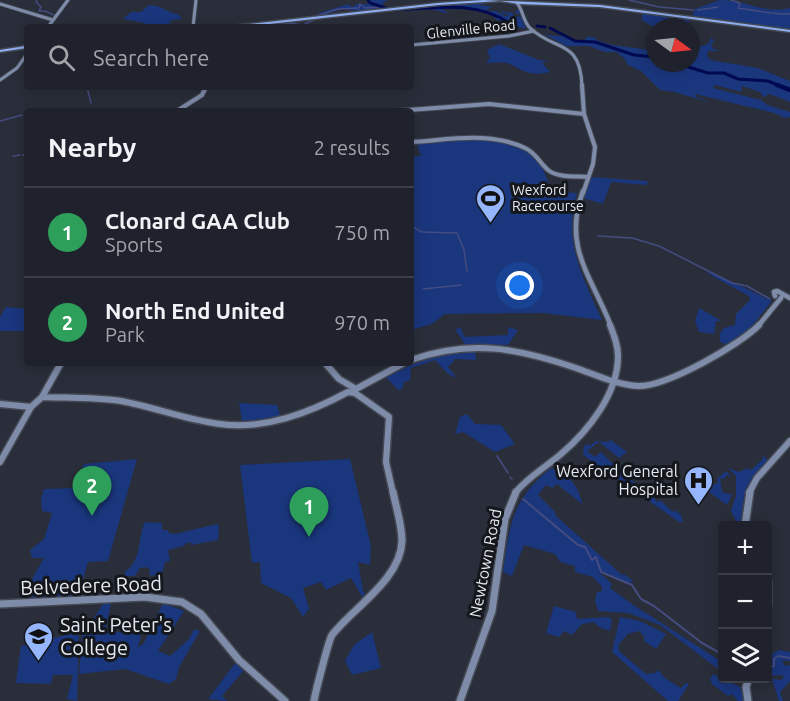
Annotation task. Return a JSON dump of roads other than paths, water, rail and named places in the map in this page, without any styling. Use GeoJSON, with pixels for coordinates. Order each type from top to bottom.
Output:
{"type":"FeatureCollection","features":[{"type":"Feature","properties":{"kind":"highway"},"geometry":{"type":"LineString","coordinates":[[498,0],[614,7],[790,31]]}},
{"type":"Feature","properties":{"kind":"highway"},"geometry":{"type":"LineString","coordinates":[[258,24],[438,4],[506,0]]}},
{"type":"Feature","properties":{"kind":"highway"},"geometry":{"type":"LineString","coordinates":[[2,51],[24,49]]}},
{"type":"Feature","properties":{"kind":"street"},"geometry":{"type":"LineString","coordinates":[[50,24],[68,0]]}},
{"type":"Feature","properties":{"kind":"street"},"geometry":{"type":"LineString","coordinates":[[194,24],[196,0]]}},
{"type":"Feature","properties":{"kind":"street"},"geometry":{"type":"LineString","coordinates":[[521,2],[525,22],[534,31]]}},
{"type":"Feature","properties":{"kind":"street"},"geometry":{"type":"LineString","coordinates":[[0,4],[53,20]]}},
{"type":"Feature","properties":{"kind":"street","name":"Glenville Road"},"geometry":{"type":"LineString","coordinates":[[414,45],[509,36],[534,31]]}},
{"type":"Feature","properties":{"kind":"street","name":"Newtown Road"},"geometry":{"type":"LineString","coordinates":[[460,701],[493,605],[509,505],[524,483],[587,430],[596,417],[613,381],[618,363],[618,347],[585,275],[576,243],[576,209],[592,166],[596,146],[584,114],[580,72],[575,57],[567,49],[534,31]]}},
{"type":"Feature","properties":{"kind":"street"},"geometry":{"type":"LineString","coordinates":[[0,80],[20,66],[24,55]]}},
{"type":"Feature","properties":{"kind":"street"},"geometry":{"type":"LineString","coordinates":[[182,108],[202,95],[204,90]]}},
{"type":"Feature","properties":{"kind":"street"},"geometry":{"type":"LineString","coordinates":[[414,110],[489,104],[584,114]]}},
{"type":"Feature","properties":{"kind":"street"},"geometry":{"type":"LineString","coordinates":[[414,142],[477,138],[503,140],[535,153],[547,169],[555,174],[588,177]]}},
{"type":"Feature","properties":{"kind":"street"},"geometry":{"type":"LineString","coordinates":[[414,359],[452,349],[502,347],[534,353],[628,385],[651,385],[681,372],[747,336],[783,298]]}},
{"type":"Feature","properties":{"kind":"street"},"geometry":{"type":"LineString","coordinates":[[0,462],[31,407],[42,397],[59,366]]}},
{"type":"Feature","properties":{"kind":"street"},"geometry":{"type":"LineString","coordinates":[[314,701],[315,688],[325,663],[330,637],[370,597],[397,562],[401,546],[399,520],[386,462],[388,417],[336,378],[327,366]]}},
{"type":"Feature","properties":{"kind":"street"},"geometry":{"type":"LineString","coordinates":[[42,397],[119,400],[220,424],[286,420],[305,415],[398,366]]}},
{"type":"Feature","properties":{"kind":"street"},"geometry":{"type":"LineString","coordinates":[[0,404],[31,407]]}},
{"type":"Feature","properties":{"kind":"street"},"geometry":{"type":"LineString","coordinates":[[745,521],[750,486],[790,441]]}},
{"type":"Feature","properties":{"kind":"street","name":"Belvedere Road"},"geometry":{"type":"LineString","coordinates":[[0,603],[145,597],[182,602],[201,614],[239,660],[285,701]]}},
{"type":"Feature","properties":{"kind":"street"},"geometry":{"type":"LineString","coordinates":[[748,683],[748,701]]}},
{"type":"Feature","properties":{"kind":"waterway"},"geometry":{"type":"LineString","coordinates":[[37,0],[36,2],[41,7],[39,11],[44,11]]}},
{"type":"Feature","properties":{"kind":"waterway"},"geometry":{"type":"LineString","coordinates":[[368,0],[370,3],[386,8]]}},
{"type":"Feature","properties":{"kind":"waterway"},"geometry":{"type":"LineString","coordinates":[[629,0],[659,7],[694,10]]}},
{"type":"Feature","properties":{"kind":"waterway"},"geometry":{"type":"LineString","coordinates":[[731,0],[740,3],[739,6]]}},
{"type":"Feature","properties":{"kind":"waterway"},"geometry":{"type":"LineString","coordinates":[[313,17],[338,9],[359,8],[360,4],[365,8],[381,7]]}},
{"type":"Feature","properties":{"kind":"waterway"},"geometry":{"type":"LineString","coordinates":[[395,10],[439,7],[469,8],[483,11],[509,23]]}},
{"type":"Feature","properties":{"kind":"waterway"},"geometry":{"type":"LineString","coordinates":[[698,10],[718,7]]}},
{"type":"Feature","properties":{"kind":"waterway"},"geometry":{"type":"LineString","coordinates":[[738,8],[771,13]]}},
{"type":"Feature","properties":{"kind":"waterway"},"geometry":{"type":"LineString","coordinates":[[45,11],[56,16]]}},
{"type":"Feature","properties":{"kind":"waterway"},"geometry":{"type":"LineString","coordinates":[[773,13],[781,14]]}},
{"type":"Feature","properties":{"kind":"waterway"},"geometry":{"type":"LineString","coordinates":[[782,14],[790,14]]}},
{"type":"Feature","properties":{"kind":"waterway"},"geometry":{"type":"LineString","coordinates":[[305,24],[316,19]]}},
{"type":"Feature","properties":{"kind":"waterway"},"geometry":{"type":"LineString","coordinates":[[280,24],[296,24]]}},
{"type":"Feature","properties":{"kind":"waterway"},"geometry":{"type":"LineString","coordinates":[[537,26],[545,27]]}},
{"type":"Feature","properties":{"kind":"waterway"},"geometry":{"type":"LineString","coordinates":[[550,28],[575,41],[595,42],[634,55],[646,56]]}},
{"type":"Feature","properties":{"kind":"waterway"},"geometry":{"type":"LineString","coordinates":[[700,71],[724,73],[738,79],[768,81],[780,86]]}},
{"type":"Feature","properties":{"kind":"waterway"},"geometry":{"type":"LineString","coordinates":[[777,85],[790,90]]}},
{"type":"Feature","properties":{"kind":"waterway"},"geometry":{"type":"LineString","coordinates":[[88,90],[91,103]]}},
{"type":"Feature","properties":{"kind":"waterway"},"geometry":{"type":"LineString","coordinates":[[0,121],[22,115]]}},
{"type":"Feature","properties":{"kind":"waterway"},"geometry":{"type":"LineString","coordinates":[[13,156],[20,155]]}},
{"type":"Feature","properties":{"kind":"waterway"},"geometry":{"type":"LineString","coordinates":[[414,228],[422,232],[457,233],[464,250],[467,271]]}},
{"type":"Feature","properties":{"kind":"waterway"},"geometry":{"type":"LineString","coordinates":[[598,236],[632,238],[659,246],[732,283],[747,286],[770,299]]}},
{"type":"Feature","properties":{"kind":"waterway"},"geometry":{"type":"LineString","coordinates":[[423,289],[461,285]]}},
{"type":"Feature","properties":{"kind":"waterway"},"geometry":{"type":"LineString","coordinates":[[497,456],[508,473]]}},
{"type":"Feature","properties":{"kind":"waterway"},"geometry":{"type":"LineString","coordinates":[[523,499],[578,545],[585,547],[592,560],[596,557],[601,572],[632,585],[641,599],[718,652]]}},
{"type":"Feature","properties":{"kind":"waterway"},"geometry":{"type":"LineString","coordinates":[[772,667],[774,659],[778,656],[790,658]]}},
{"type":"Feature","properties":{"kind":"place","name":"Wexford Racecourse"},"geometry":{"type":"Point","coordinates":[491,224]}},
{"type":"Feature","properties":{"kind":"place","name":"Wexford General Hospital"},"geometry":{"type":"Point","coordinates":[699,506]}},
{"type":"Feature","properties":{"kind":"place","name":"North End United"},"geometry":{"type":"Point","coordinates":[92,516]}},
{"type":"Feature","properties":{"kind":"place","name":"Clonard GAA Club"},"geometry":{"type":"Point","coordinates":[309,537]}},
{"type":"Feature","properties":{"kind":"place","name":"Saint Peter's College"},"geometry":{"type":"Point","coordinates":[39,662]}}]}
